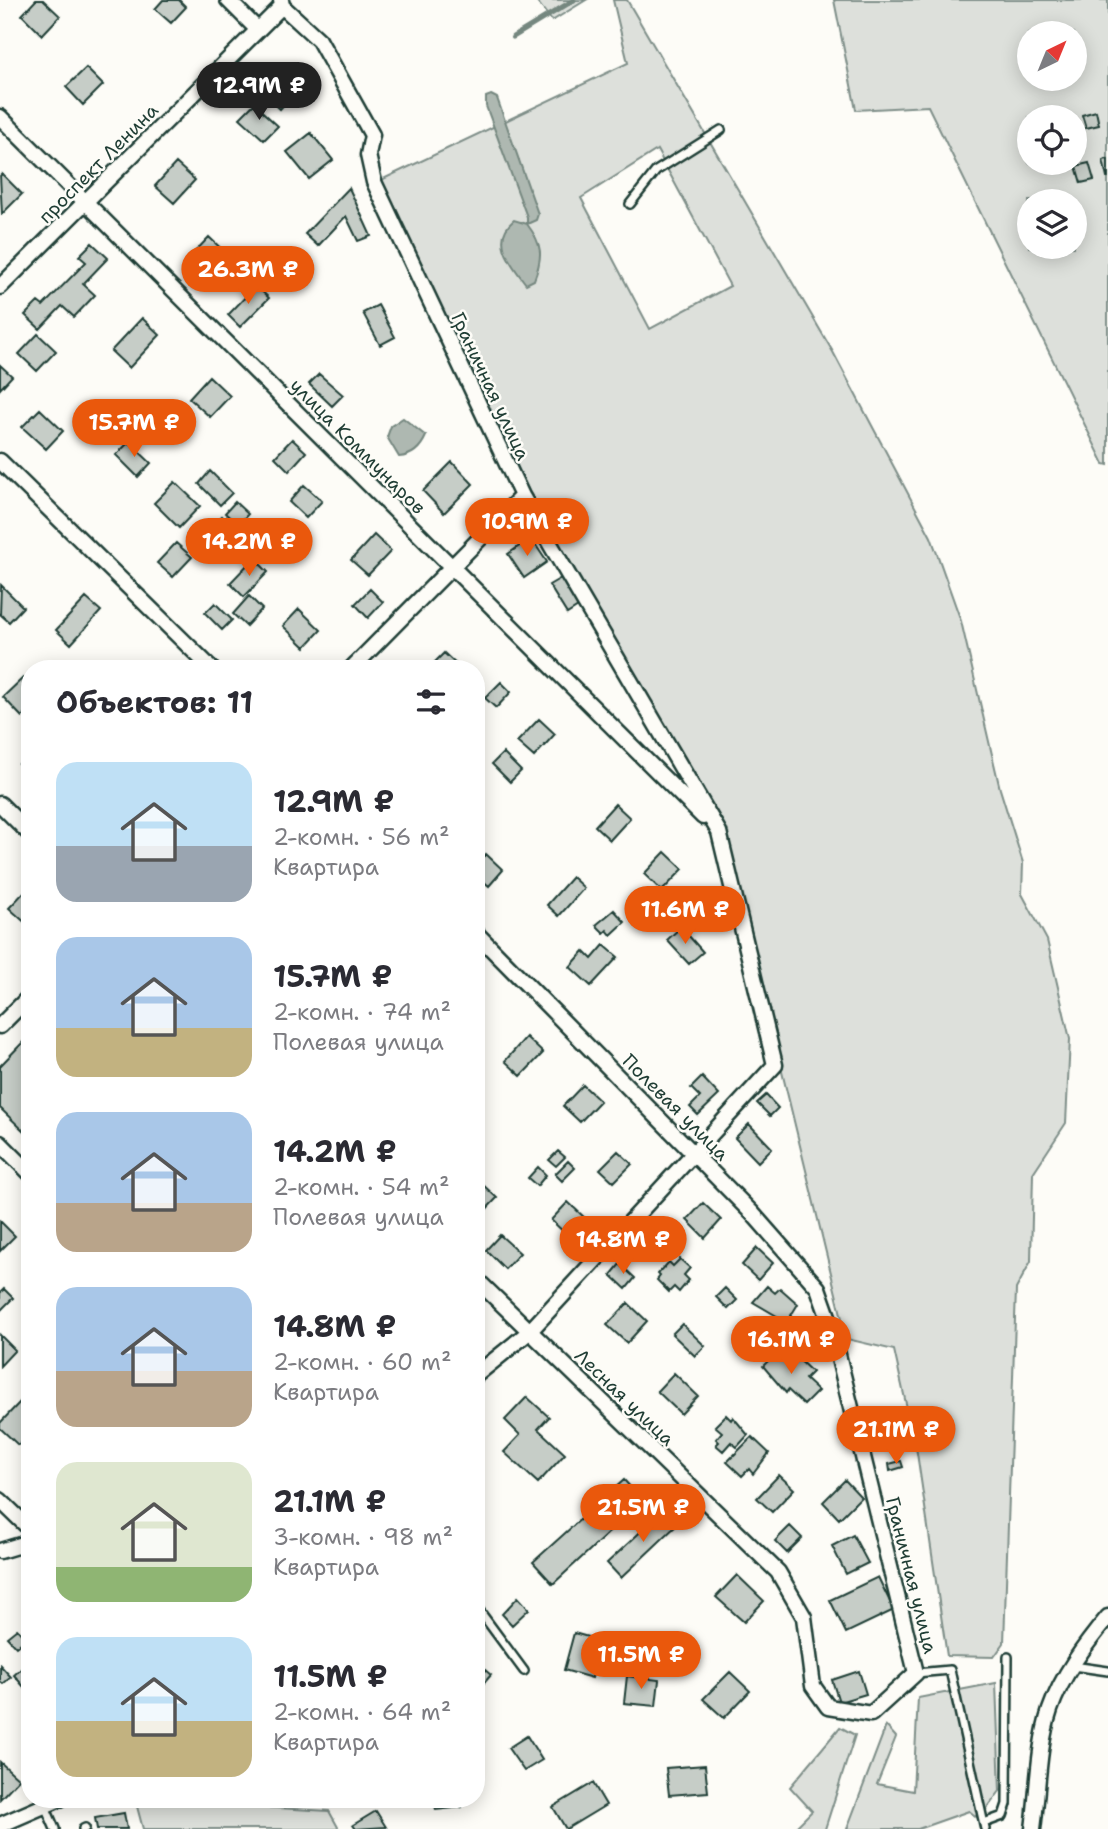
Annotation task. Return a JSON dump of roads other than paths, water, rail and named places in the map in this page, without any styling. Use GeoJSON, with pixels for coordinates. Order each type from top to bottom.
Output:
{"type":"FeatureCollection","features":[{"type":"Feature","properties":{"kind":"street"},"geometry":{"type":"LineString","coordinates":[[228,0],[258,30]]}},
{"type":"Feature","properties":{"kind":"street","name":"проспект Ленина"},"geometry":{"type":"LineString","coordinates":[[0,287],[258,30],[281,3]]}},
{"type":"Feature","properties":{"kind":"street","name":"Граничная улица"},"geometry":{"type":"LineString","coordinates":[[281,3],[318,40],[372,135],[369,155],[373,182],[522,496],[719,832],[775,1065],[694,1152]]}},
{"type":"Feature","properties":{"kind":"street","name":"улица Коммунаров"},"geometry":{"type":"LineString","coordinates":[[0,117],[719,832]]}},
{"type":"Feature","properties":{"kind":"street"},"geometry":{"type":"LineString","coordinates":[[0,461],[203,660]]}},
{"type":"Feature","properties":{"kind":"street"},"geometry":{"type":"LineString","coordinates":[[360,660],[522,496]]}},
{"type":"Feature","properties":{"kind":"street"},"geometry":{"type":"LineString","coordinates":[[0,804],[21,825]]}},
{"type":"Feature","properties":{"kind":"street","name":"Полевая улица"},"geometry":{"type":"LineString","coordinates":[[485,942],[694,1152],[818,1288],[830,1322]]}},
{"type":"Feature","properties":{"kind":"street"},"geometry":{"type":"LineString","coordinates":[[0,1026],[21,1005]]}},
{"type":"Feature","properties":{"kind":"street"},"geometry":{"type":"LineString","coordinates":[[0,1143],[21,1164]]}},
{"type":"Feature","properties":{"kind":"street"},"geometry":{"type":"LineString","coordinates":[[485,1368],[529,1332],[694,1152]]}},
{"type":"Feature","properties":{"kind":"street","name":"Лесная улица"},"geometry":{"type":"LineString","coordinates":[[485,1288],[778,1572],[804,1617],[813,1686],[828,1707],[871,1714],[916,1673]]}},
{"type":"Feature","properties":{"kind":"street","name":"Граничная улица"},"geometry":{"type":"LineString","coordinates":[[830,1322],[916,1673]]}},
{"type":"Feature","properties":{"kind":"street"},"geometry":{"type":"LineString","coordinates":[[0,1500],[21,1521]]}},
{"type":"Feature","properties":{"kind":"street"},"geometry":{"type":"LineString","coordinates":[[0,1551],[21,1545]]}},
{"type":"Feature","properties":{"kind":"street"},"geometry":{"type":"LineString","coordinates":[[1033,1829],[1049,1713],[1072,1666],[1108,1617]]}},
{"type":"Feature","properties":{"kind":"street"},"geometry":{"type":"LineString","coordinates":[[0,1825],[38,1808]]}},
{"type":"Feature","properties":{"kind":"lane"},"geometry":{"type":"LineString","coordinates":[[629,204],[656,171],[721,131]]}},
{"type":"Feature","properties":{"kind":"lane"},"geometry":{"type":"LineString","coordinates":[[485,1618],[524,1671]]}},
{"type":"Feature","properties":{"kind":"lane"},"geometry":{"type":"LineString","coordinates":[[916,1673],[950,1670],[984,1826],[1003,1816],[1007,1804],[1008,1657]]}},
{"type":"Feature","properties":{"kind":"lane"},"geometry":{"type":"LineString","coordinates":[[1072,1666],[1108,1671]]}},
{"type":"Feature","properties":{"kind":"lane"},"geometry":{"type":"LineString","coordinates":[[46,1808],[55,1829]]}},
{"type":"Feature","properties":{"kind":"waterway"},"geometry":{"type":"LineString","coordinates":[[513,37],[574,0]]}}]}
